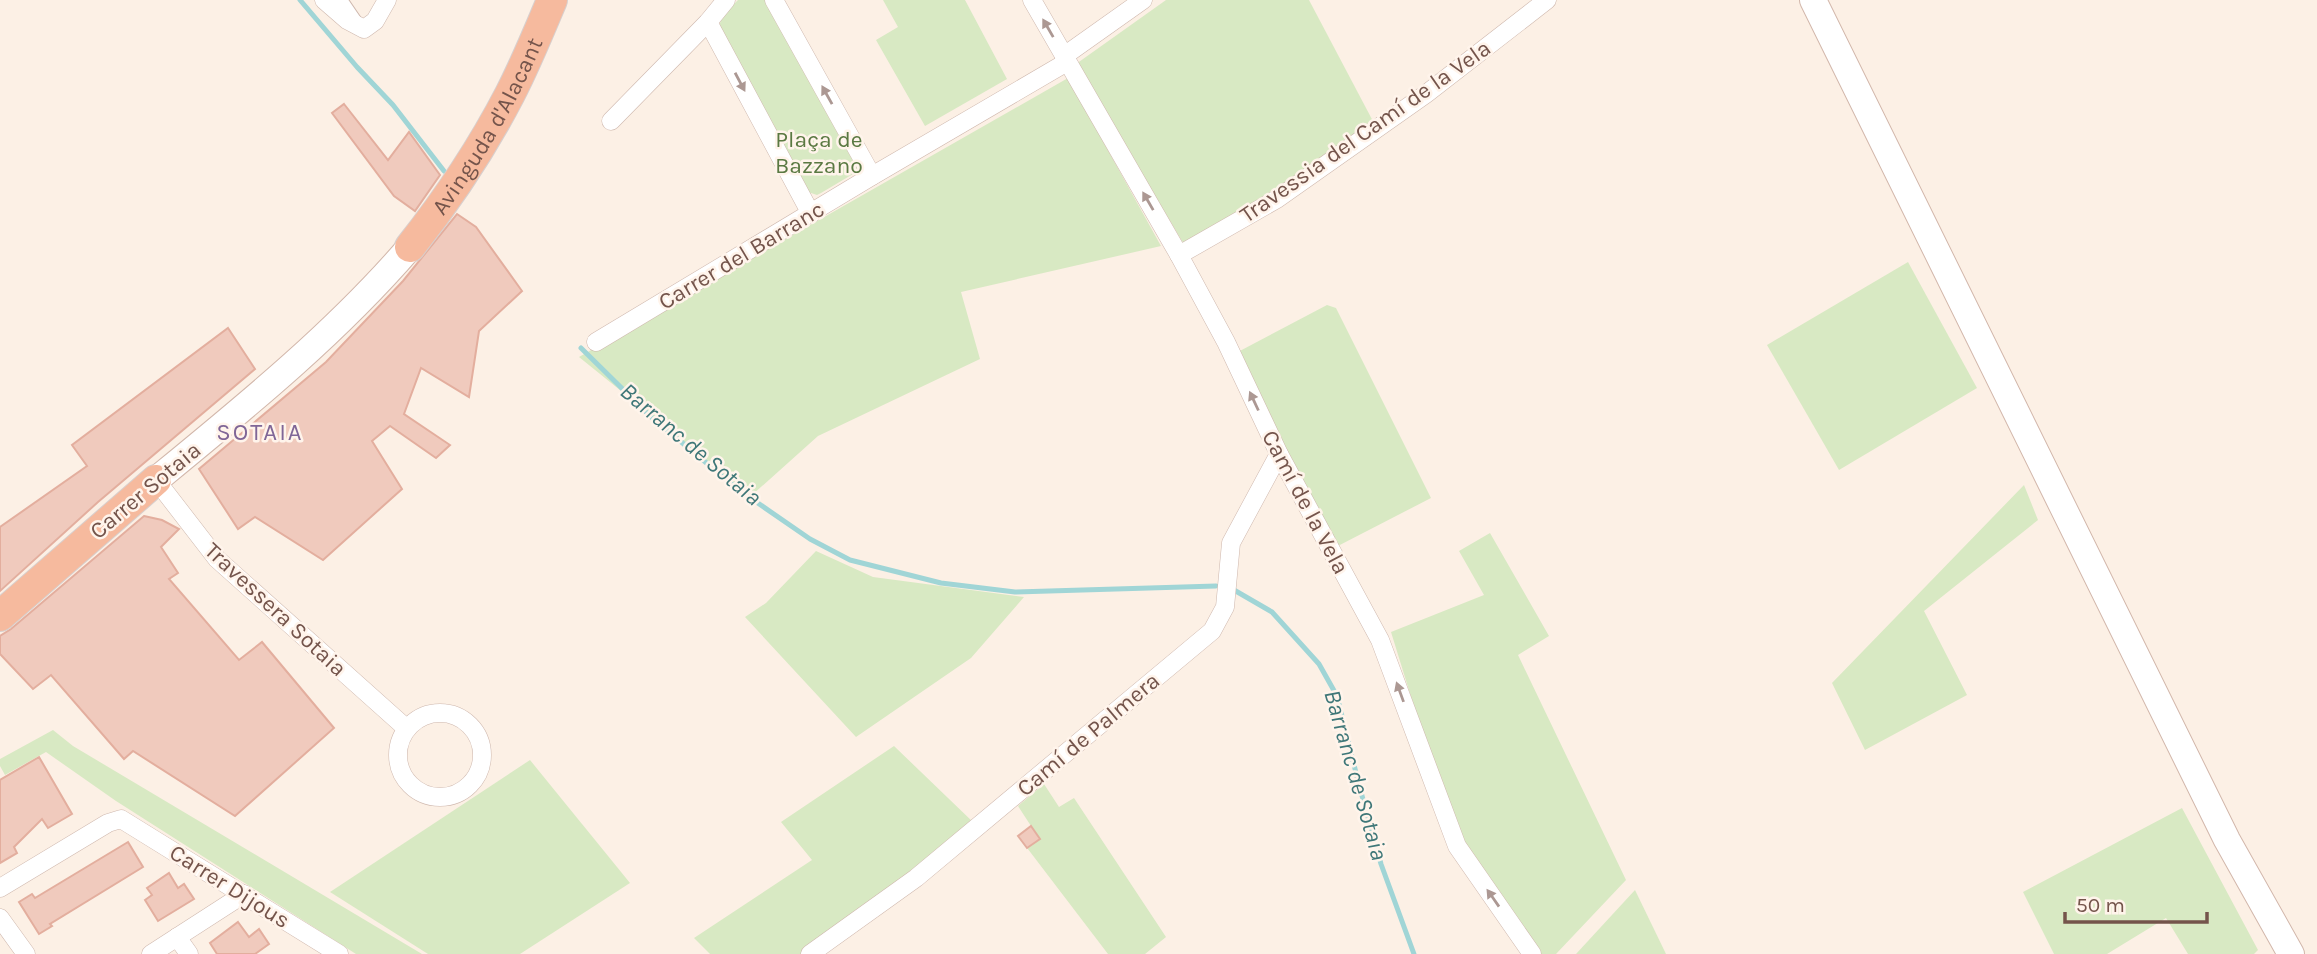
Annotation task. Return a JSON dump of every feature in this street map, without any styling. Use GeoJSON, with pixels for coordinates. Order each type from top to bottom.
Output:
{"type":"FeatureCollection","features":[{"type":"Feature","properties":{"kind":"highway","name":"Avinguda d'Alacant"},"geometry":{"type":"LineString","coordinates":[[410,247],[457,185],[493,126],[512,92],[552,0]]}},
{"type":"Feature","properties":{"kind":"highway","name":"Carrer Sotaia"},"geometry":{"type":"LineString","coordinates":[[0,616],[156,480]]}},
{"type":"Feature","properties":{"kind":"main road"},"geometry":{"type":"LineString","coordinates":[[1813,0],[2227,841],[2291,954]]}},
{"type":"Feature","properties":{"kind":"main road","name":"Carrer Sotaia"},"geometry":{"type":"LineString","coordinates":[[156,480],[321,340],[367,295],[410,247]]}},
{"type":"Feature","properties":{"kind":"street"},"geometry":{"type":"LineString","coordinates":[[324,0],[364,27]]}},
{"type":"Feature","properties":{"kind":"street"},"geometry":{"type":"LineString","coordinates":[[340,0],[364,27]]}},
{"type":"Feature","properties":{"kind":"street"},"geometry":{"type":"LineString","coordinates":[[364,27],[378,18],[387,0]]}},
{"type":"Feature","properties":{"kind":"street"},"geometry":{"type":"LineString","coordinates":[[611,121],[708,22],[726,0]]}},
{"type":"Feature","properties":{"kind":"street"},"geometry":{"type":"LineString","coordinates":[[774,0],[873,176]]}},
{"type":"Feature","properties":{"kind":"street","name":"Camí de la Vela"},"geometry":{"type":"LineString","coordinates":[[1032,0],[1180,255],[1226,342],[1279,454],[1380,640],[1457,846],[1532,954]]}},
{"type":"Feature","properties":{"kind":"street","name":"Carrer del Barranc"},"geometry":{"type":"LineString","coordinates":[[596,342],[1066,59],[1143,0]]}},
{"type":"Feature","properties":{"kind":"street","name":"Travessia del Camí de la Vela"},"geometry":{"type":"LineString","coordinates":[[1180,255],[1287,191],[1426,94],[1547,0]]}},
{"type":"Feature","properties":{"kind":"street"},"geometry":{"type":"LineString","coordinates":[[708,22],[811,214]]}},
{"type":"Feature","properties":{"kind":"street","name":"Camí de Palmera"},"geometry":{"type":"LineString","coordinates":[[810,954],[916,878],[1212,631],[1225,607],[1231,543],[1279,454]]}},
{"type":"Feature","properties":{"kind":"street","name":"Travessera Sotaia"},"geometry":{"type":"LineString","coordinates":[[156,480],[217,559],[406,728]]}},
{"type":"Feature","properties":{"kind":"street"},"geometry":{"type":"LineString","coordinates":[[432,713],[455,716],[467,723],[477,735],[481,749],[481,764],[475,778],[465,789],[446,797],[419,792],[408,783],[398,760],[399,746],[406,728],[432,713]]}},
{"type":"Feature","properties":{"kind":"street","name":"Carrer Dijous"},"geometry":{"type":"LineString","coordinates":[[0,888],[108,823],[121,820],[340,954]]}},
{"type":"Feature","properties":{"kind":"street"},"geometry":{"type":"LineString","coordinates":[[151,954],[244,894]]}},
{"type":"Feature","properties":{"kind":"street"},"geometry":{"type":"LineString","coordinates":[[0,918],[26,954]]}},
{"type":"Feature","properties":{"kind":"street"},"geometry":{"type":"LineString","coordinates":[[177,937],[189,954]]}},
{"type":"Feature","properties":{"kind":"green space","name":"Plaça de Bazzano"},"geometry":{"type":"Polygon","coordinates":[[[738,0],[765,0],[858,167],[853,174],[817,195],[808,192],[719,27],[722,16],[738,0]]]}},
{"type":"Feature","properties":{"kind":"green space"},"geometry":{"type":"Polygon","coordinates":[[[883,0],[965,0],[1007,79],[925,126],[876,40],[898,27],[883,0]]]}},
{"type":"Feature","properties":{"kind":"green space"},"geometry":{"type":"Polygon","coordinates":[[[1166,0],[1309,0],[1375,125],[1185,246],[1076,64],[1166,0]]]}},
{"type":"Feature","properties":{"kind":"green space"},"geometry":{"type":"Polygon","coordinates":[[[1068,78],[1161,246],[961,292],[980,359],[818,436],[751,496],[579,357],[1068,78]]]}},
{"type":"Feature","properties":{"kind":"green space"},"geometry":{"type":"Polygon","coordinates":[[[1908,262],[1977,388],[1839,470],[1767,345],[1908,262]]]}},
{"type":"Feature","properties":{"kind":"green space"},"geometry":{"type":"Polygon","coordinates":[[[1327,305],[1336,308],[1431,498],[1334,548],[1236,353],[1327,305]]]}},
{"type":"Feature","properties":{"kind":"green space"},"geometry":{"type":"Polygon","coordinates":[[[2024,485],[2038,520],[1924,611],[1967,695],[1865,750],[1832,683],[2024,485]]]}},
{"type":"Feature","properties":{"kind":"green space"},"geometry":{"type":"Polygon","coordinates":[[[1490,533],[1549,636],[1518,655],[1626,880],[1556,954],[1539,954],[1466,854],[1442,797],[1391,632],[1484,595],[1459,551],[1490,533]]]}},
{"type":"Feature","properties":{"kind":"green space"},"geometry":{"type":"Polygon","coordinates":[[[816,551],[873,577],[1024,597],[971,658],[856,737],[745,617],[766,603],[816,551]]]}},
{"type":"Feature","properties":{"kind":"green space"},"geometry":{"type":"Polygon","coordinates":[[[53,730],[73,746],[422,954],[356,954],[116,801],[46,752],[5,775],[0,759],[53,730]]]}},
{"type":"Feature","properties":{"kind":"green space"},"geometry":{"type":"Polygon","coordinates":[[[894,746],[974,823],[804,954],[710,954],[694,938],[812,860],[781,822],[894,746]]]}},
{"type":"Feature","properties":{"kind":"green space"},"geometry":{"type":"Polygon","coordinates":[[[530,760],[630,883],[520,954],[428,954],[330,892],[530,760]]]}},
{"type":"Feature","properties":{"kind":"green space"},"geometry":{"type":"Polygon","coordinates":[[[1044,784],[1059,807],[1074,798],[1166,937],[1145,954],[1108,954],[1018,836],[1031,826],[1018,806],[1044,784]]]}},
{"type":"Feature","properties":{"kind":"green space"},"geometry":{"type":"Polygon","coordinates":[[[2182,808],[2258,950],[2254,954],[2188,954],[2166,918],[2107,954],[2054,954],[2023,892],[2182,808]]]}},
{"type":"Feature","properties":{"kind":"green space"},"geometry":{"type":"Polygon","coordinates":[[[1635,890],[1666,954],[1576,954],[1635,890]]]}},
{"type":"Feature","properties":{"kind":"building"},"geometry":{"type":"Polygon","coordinates":[[[344,104],[388,160],[409,132],[440,175],[415,211],[394,196],[332,113],[344,104]]]}},
{"type":"Feature","properties":{"kind":"building"},"geometry":{"type":"Polygon","coordinates":[[[457,214],[476,227],[522,291],[479,331],[469,397],[421,368],[404,414],[450,445],[436,458],[390,426],[372,441],[402,489],[323,560],[255,517],[238,529],[199,469],[326,362],[403,281],[457,214]]]}},
{"type":"Feature","properties":{"kind":"building"},"geometry":{"type":"Polygon","coordinates":[[[228,328],[255,369],[98,502],[0,591],[0,527],[87,466],[72,445],[228,328]]]}},
{"type":"Feature","properties":{"kind":"building"},"geometry":{"type":"Polygon","coordinates":[[[144,516],[162,520],[179,529],[161,547],[178,573],[169,579],[239,660],[262,642],[334,728],[235,816],[133,751],[124,759],[51,675],[33,689],[0,654],[0,636],[144,516]]]}},
{"type":"Feature","properties":{"kind":"building"},"geometry":{"type":"Polygon","coordinates":[[[39,757],[72,814],[48,828],[42,819],[14,847],[17,853],[0,863],[0,780],[39,757]]]}},
{"type":"Feature","properties":{"kind":"building"},"geometry":{"type":"Polygon","coordinates":[[[1031,826],[1040,839],[1027,848],[1018,836],[1031,826]]]}},
{"type":"Feature","properties":{"kind":"building"},"geometry":{"type":"Polygon","coordinates":[[[128,842],[143,867],[50,924],[52,926],[39,934],[19,902],[32,894],[35,898],[128,842]]]}},
{"type":"Feature","properties":{"kind":"building"},"geometry":{"type":"Polygon","coordinates":[[[169,873],[178,888],[184,884],[194,899],[158,921],[145,900],[152,895],[147,888],[169,873]]]}},
{"type":"Feature","properties":{"kind":"building"},"geometry":{"type":"Polygon","coordinates":[[[238,922],[249,937],[259,929],[269,944],[255,954],[217,954],[210,943],[238,922]]]}},
{"type":"Feature","properties":{"kind":"waterway","name":"Barranc de Sotaia"},"geometry":{"type":"LineString","coordinates":[[300,0],[393,105],[444,171]]}},
{"type":"Feature","properties":{"kind":"waterway","name":"Barranc de Sotaia"},"geometry":{"type":"LineString","coordinates":[[581,348],[650,416],[739,490],[810,539],[850,560],[941,583],[1015,592],[1216,586]]}},
{"type":"Feature","properties":{"kind":"waterway","name":"Barranc de Sotaia"},"geometry":{"type":"LineString","coordinates":[[1234,590],[1272,612],[1319,664],[1337,696],[1381,864],[1414,954]]}},
{"type":"Feature","properties":{"kind":"district","name":"SOTAIA"},"geometry":{"type":"Point","coordinates":[260,432]}}]}
